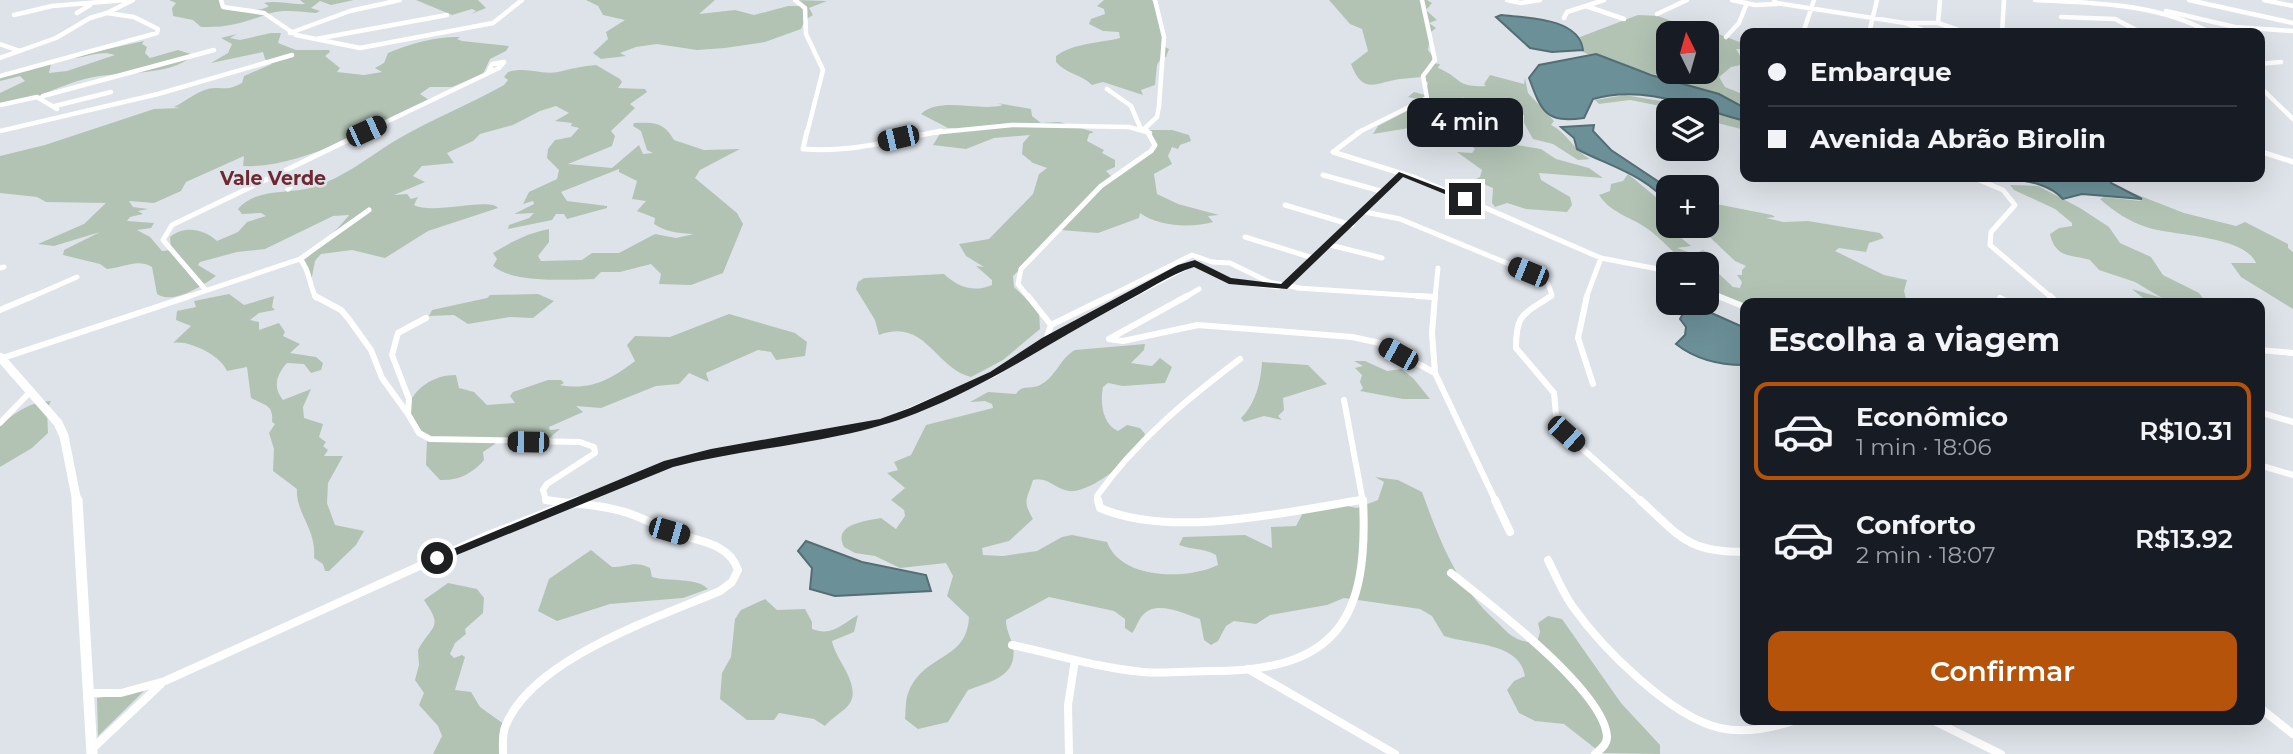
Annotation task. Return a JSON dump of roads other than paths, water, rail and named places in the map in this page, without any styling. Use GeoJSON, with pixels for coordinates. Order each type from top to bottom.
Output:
{"type":"FeatureCollection","features":[{"type":"Feature","properties":{"kind":"main road"},"geometry":{"type":"LineString","coordinates":[[1,358],[58,423],[64,436],[80,513],[91,752]]}},
{"type":"Feature","properties":{"kind":"street"},"geometry":{"type":"LineString","coordinates":[[14,15],[52,6],[125,0]]}},
{"type":"Feature","properties":{"kind":"street"},"geometry":{"type":"LineString","coordinates":[[0,58],[64,34],[93,17],[133,0]]}},
{"type":"Feature","properties":{"kind":"street"},"geometry":{"type":"LineString","coordinates":[[222,0],[220,4],[223,7],[264,13],[290,33],[355,48],[375,47],[493,23],[522,0]]}},
{"type":"Feature","properties":{"kind":"street"},"geometry":{"type":"LineString","coordinates":[[290,33],[350,11],[400,0]]}},
{"type":"Feature","properties":{"kind":"street"},"geometry":{"type":"LineString","coordinates":[[795,0],[805,8],[806,34],[823,70],[803,149],[838,152],[975,127],[1045,124],[1142,128],[1157,117],[1159,106],[1164,37],[1155,0]]}},
{"type":"Feature","properties":{"kind":"street"},"geometry":{"type":"LineString","coordinates":[[1422,0],[1435,63],[1423,78],[1427,98],[1354,135],[1332,150],[1344,158],[1402,174],[1601,258],[1656,269]]}},
{"type":"Feature","properties":{"kind":"street"},"geometry":{"type":"LineString","coordinates":[[1507,0],[1521,3],[1540,0]]}},
{"type":"Feature","properties":{"kind":"street"},"geometry":{"type":"LineString","coordinates":[[1564,18],[1566,12],[1604,0]]}},
{"type":"Feature","properties":{"kind":"street"},"geometry":{"type":"LineString","coordinates":[[1657,14],[1687,0]]}},
{"type":"Feature","properties":{"kind":"street"},"geometry":{"type":"LineString","coordinates":[[1732,0],[1747,4],[1775,1],[1905,23],[1938,23],[1953,28]]}},
{"type":"Feature","properties":{"kind":"street"},"geometry":{"type":"LineString","coordinates":[[1805,28],[1814,0]]}},
{"type":"Feature","properties":{"kind":"street"},"geometry":{"type":"LineString","coordinates":[[1870,28],[1877,0]]}},
{"type":"Feature","properties":{"kind":"street"},"geometry":{"type":"LineString","coordinates":[[1938,23],[1940,0]]}},
{"type":"Feature","properties":{"kind":"street"},"geometry":{"type":"LineString","coordinates":[[2002,28],[2004,0]]}},
{"type":"Feature","properties":{"kind":"street"},"geometry":{"type":"LineString","coordinates":[[2035,0],[2125,5],[2164,15],[2198,28]]}},
{"type":"Feature","properties":{"kind":"street"},"geometry":{"type":"LineString","coordinates":[[2116,0],[2227,25],[2260,28]]}},
{"type":"Feature","properties":{"kind":"street"},"geometry":{"type":"LineString","coordinates":[[2189,0],[2293,23]]}},
{"type":"Feature","properties":{"kind":"street"},"geometry":{"type":"LineString","coordinates":[[2264,0],[2293,6]]}},
{"type":"Feature","properties":{"kind":"street"},"geometry":{"type":"LineString","coordinates":[[77,13],[100,2]]}},
{"type":"Feature","properties":{"kind":"street"},"geometry":{"type":"LineString","coordinates":[[1726,37],[1739,23],[1747,4]]}},
{"type":"Feature","properties":{"kind":"street"},"geometry":{"type":"LineString","coordinates":[[1585,6],[1624,19]]}},
{"type":"Feature","properties":{"kind":"street"},"geometry":{"type":"LineString","coordinates":[[0,76],[159,31],[135,17],[107,13]]}},
{"type":"Feature","properties":{"kind":"street"},"geometry":{"type":"LineString","coordinates":[[314,40],[447,15]]}},
{"type":"Feature","properties":{"kind":"street"},"geometry":{"type":"LineString","coordinates":[[2062,17],[2120,20],[2138,28]]}},
{"type":"Feature","properties":{"kind":"street"},"geometry":{"type":"LineString","coordinates":[[1905,23],[1918,28]]}},
{"type":"Feature","properties":{"kind":"street"},"geometry":{"type":"LineString","coordinates":[[2265,28],[2293,31]]}},
{"type":"Feature","properties":{"kind":"street"},"geometry":{"type":"LineString","coordinates":[[0,44],[20,51]]}},
{"type":"Feature","properties":{"kind":"street"},"geometry":{"type":"LineString","coordinates":[[0,105],[214,50]]}},
{"type":"Feature","properties":{"kind":"street"},"geometry":{"type":"LineString","coordinates":[[0,131],[89,108],[158,94],[292,55]]}},
{"type":"Feature","properties":{"kind":"street"},"geometry":{"type":"LineString","coordinates":[[2265,63],[2281,62]]}},
{"type":"Feature","properties":{"kind":"street"},"geometry":{"type":"LineString","coordinates":[[205,289],[163,240],[165,233],[176,222],[488,73]]}},
{"type":"Feature","properties":{"kind":"street"},"geometry":{"type":"LineString","coordinates":[[1051,326],[1018,284],[1021,269],[1101,186],[1144,157],[1155,145],[1142,128],[1131,106],[1107,89]]}},
{"type":"Feature","properties":{"kind":"street"},"geometry":{"type":"LineString","coordinates":[[43,96],[56,107],[111,92]]}},
{"type":"Feature","properties":{"kind":"street"},"geometry":{"type":"LineString","coordinates":[[2265,92],[2293,118]]}},
{"type":"Feature","properties":{"kind":"street"},"geometry":{"type":"LineString","coordinates":[[2265,153],[2293,162]]}},
{"type":"Feature","properties":{"kind":"street"},"geometry":{"type":"LineString","coordinates":[[1285,286],[1352,225],[1402,174]]}},
{"type":"Feature","properties":{"kind":"street"},"geometry":{"type":"LineString","coordinates":[[1323,175],[1384,192]]}},
{"type":"Feature","properties":{"kind":"street"},"geometry":{"type":"LineString","coordinates":[[271,176],[294,183],[288,189]]}},
{"type":"Feature","properties":{"kind":"street"},"geometry":{"type":"LineString","coordinates":[[1982,182],[2009,195],[2015,205],[1991,232],[1990,245],[2052,298]]}},
{"type":"Feature","properties":{"kind":"street"},"geometry":{"type":"LineString","coordinates":[[1285,205],[1352,225]]}},
{"type":"Feature","properties":{"kind":"street"},"geometry":{"type":"LineString","coordinates":[[1,358],[300,259],[369,210]]}},
{"type":"Feature","properties":{"kind":"street"},"geometry":{"type":"LineString","coordinates":[[1365,212],[1400,219],[1528,272],[1548,284],[1552,295],[1523,315],[1516,324],[1516,348],[1554,393],[1556,415],[1566,434],[1689,544],[1712,552],[1740,552]]}},
{"type":"Feature","properties":{"kind":"street"},"geometry":{"type":"LineString","coordinates":[[1245,237],[1313,258]]}},
{"type":"Feature","properties":{"kind":"street"},"geometry":{"type":"LineString","coordinates":[[1330,245],[1382,258]]}},
{"type":"Feature","properties":{"kind":"street"},"geometry":{"type":"LineString","coordinates":[[1046,340],[1051,326],[1192,255],[1212,274],[1229,281],[1435,297]]}},
{"type":"Feature","properties":{"kind":"street"},"geometry":{"type":"LineString","coordinates":[[1593,384],[1578,346],[1578,336],[1588,288],[1601,258]]}},
{"type":"Feature","properties":{"kind":"street"},"geometry":{"type":"LineString","coordinates":[[300,259],[306,266],[311,289],[318,300],[341,310],[348,318],[371,350],[382,378],[419,433],[430,439],[580,442],[594,447],[595,453],[588,460],[555,478],[542,490],[546,500],[619,510],[645,518],[669,531],[722,548],[734,558],[738,570],[732,582],[720,591],[581,653],[547,677],[508,718],[504,729],[503,754]]}},
{"type":"Feature","properties":{"kind":"street"},"geometry":{"type":"LineString","coordinates":[[88,693],[121,693],[165,681],[563,504],[694,457],[883,422],[994,374],[1046,340],[1198,261],[1230,263],[1259,279],[1285,286]]}},
{"type":"Feature","properties":{"kind":"street"},"geometry":{"type":"LineString","coordinates":[[1174,263],[1182,268]]}},
{"type":"Feature","properties":{"kind":"street"},"geometry":{"type":"LineString","coordinates":[[1208,269],[1216,263]]}},
{"type":"Feature","properties":{"kind":"street"},"geometry":{"type":"LineString","coordinates":[[1437,268],[1435,373],[1510,532]]}},
{"type":"Feature","properties":{"kind":"street"},"geometry":{"type":"LineString","coordinates":[[0,310],[77,278]]}},
{"type":"Feature","properties":{"kind":"street"},"geometry":{"type":"LineString","coordinates":[[1199,289],[1110,339],[1123,341],[1198,325],[1352,337],[1380,344],[1435,373]]}},
{"type":"Feature","properties":{"kind":"street"},"geometry":{"type":"LineString","coordinates":[[1719,296],[1740,305]]}},
{"type":"Feature","properties":{"kind":"street"},"geometry":{"type":"LineString","coordinates":[[408,414],[410,399],[392,355],[398,333],[426,318]]}},
{"type":"Feature","properties":{"kind":"street"},"geometry":{"type":"LineString","coordinates":[[2265,351],[2293,353]]}},
{"type":"Feature","properties":{"kind":"street"},"geometry":{"type":"LineString","coordinates":[[1240,359],[1199,389],[1128,458],[1097,496],[1100,508],[1121,517],[1219,523],[1361,500]]}},
{"type":"Feature","properties":{"kind":"street"},"geometry":{"type":"LineString","coordinates":[[0,424],[30,392]]}},
{"type":"Feature","properties":{"kind":"street"},"geometry":{"type":"LineString","coordinates":[[1012,645],[1142,672],[1248,669],[1294,661],[1314,653],[1331,638],[1350,609],[1363,577],[1365,540],[1356,450],[1344,400]]}},
{"type":"Feature","properties":{"kind":"street"},"geometry":{"type":"LineString","coordinates":[[2265,414],[2293,422]]}},
{"type":"Feature","properties":{"kind":"street"},"geometry":{"type":"LineString","coordinates":[[2265,467],[2293,475]]}},
{"type":"Feature","properties":{"kind":"street"},"geometry":{"type":"LineString","coordinates":[[1548,560],[1571,605],[1587,626],[1634,671],[1692,715],[1710,725],[1730,729],[1759,729],[1775,725]]}},
{"type":"Feature","properties":{"kind":"street"},"geometry":{"type":"LineString","coordinates":[[1451,573],[1571,677],[1604,725],[1607,736],[1605,746],[1595,754]]}},
{"type":"Feature","properties":{"kind":"street"},"geometry":{"type":"LineString","coordinates":[[1069,754],[1068,705],[1075,660]]}},
{"type":"Feature","properties":{"kind":"street"},"geometry":{"type":"LineString","coordinates":[[1248,669],[1395,754]]}},
{"type":"Feature","properties":{"kind":"street"},"geometry":{"type":"LineString","coordinates":[[91,752],[165,681]]}},
{"type":"Feature","properties":{"kind":"street"},"geometry":{"type":"LineString","coordinates":[[2265,713],[2279,726],[2293,734]]}},
{"type":"Feature","properties":{"kind":"street"},"geometry":{"type":"LineString","coordinates":[[1942,725],[2001,754]]}},
{"type":"Feature","properties":{"kind":"water"},"geometry":{"type":"Polygon","coordinates":[[[1501,15],[1562,25],[1579,39],[1583,50],[1552,52],[1530,48],[1496,17],[1501,15]]]}},
{"type":"Feature","properties":{"kind":"water"},"geometry":{"type":"Polygon","coordinates":[[[1596,54],[1656,76],[1656,84],[1683,84],[1719,94],[1740,105],[1740,120],[1719,114],[1719,98],[1660,98],[1632,94],[1593,99],[1584,118],[1561,119],[1553,117],[1542,107],[1529,78],[1539,65],[1596,54]]]}},
{"type":"Feature","properties":{"kind":"water"},"geometry":{"type":"Polygon","coordinates":[[[1594,125],[1593,131],[1611,150],[1656,180],[1656,191],[1638,178],[1577,149],[1574,138],[1561,127],[1594,125]]]}},
{"type":"Feature","properties":{"kind":"water"},"geometry":{"type":"Polygon","coordinates":[[[2029,182],[2110,182],[2142,199],[2082,194],[2063,199],[2043,186],[2029,182]]]}},
{"type":"Feature","properties":{"kind":"water"},"geometry":{"type":"Polygon","coordinates":[[[1682,315],[1716,315],[1740,326],[1740,365],[1708,360],[1691,354],[1676,344],[1685,335],[1686,327],[1680,319],[1682,315]]]}},
{"type":"Feature","properties":{"kind":"water"},"geometry":{"type":"Polygon","coordinates":[[[806,541],[862,562],[926,575],[931,591],[835,596],[810,589],[812,568],[798,551],[806,541]]]}},
{"type":"Feature","properties":{"kind":"district","name":"Vale Verde"},"geometry":{"type":"Point","coordinates":[273,178]}}]}
